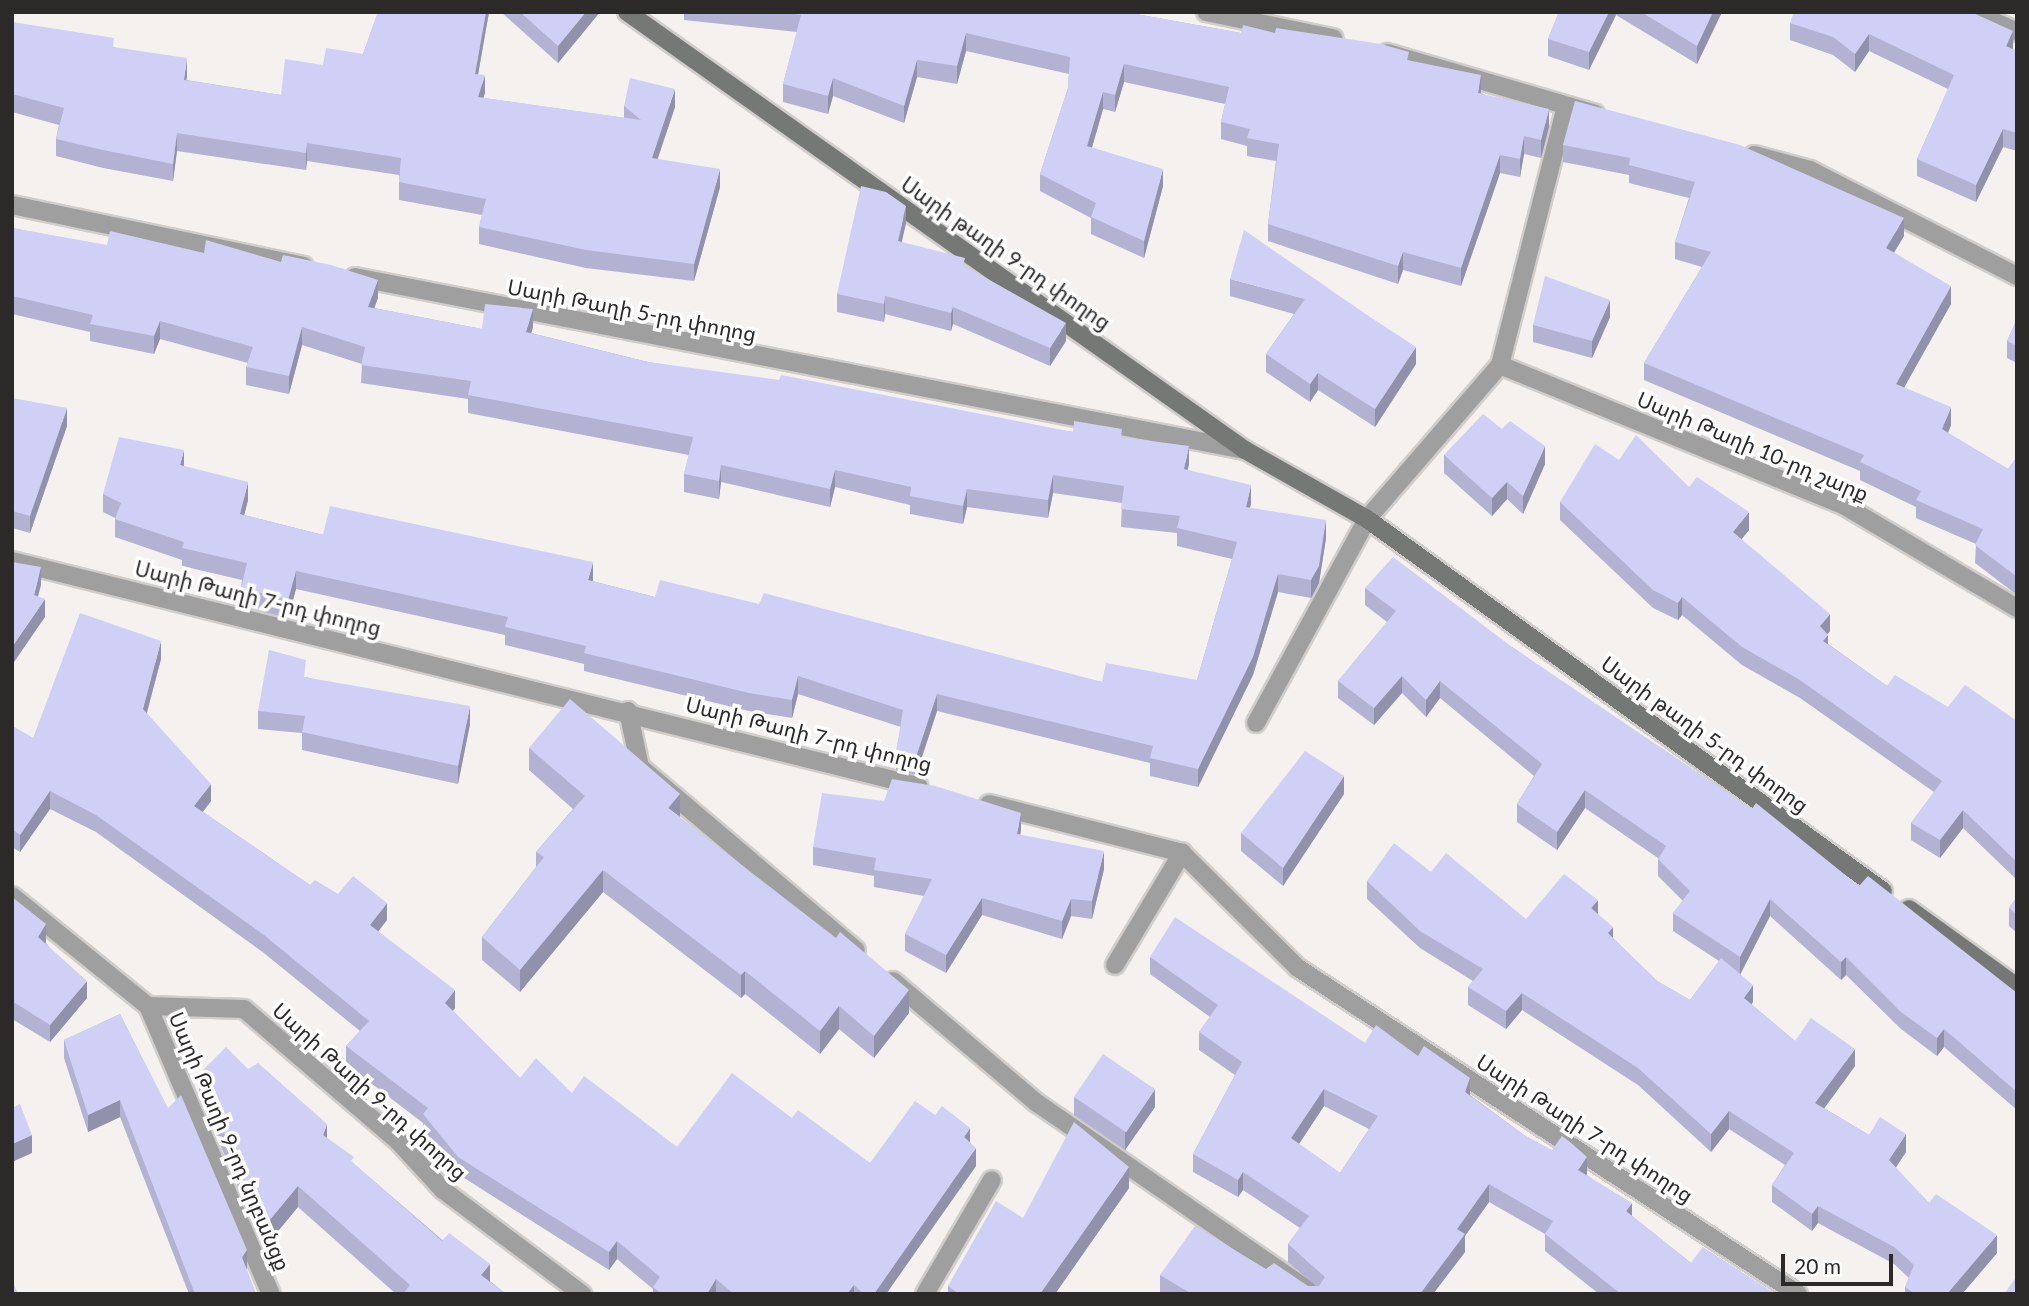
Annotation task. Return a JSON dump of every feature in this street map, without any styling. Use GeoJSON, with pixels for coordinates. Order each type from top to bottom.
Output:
{"type":"FeatureCollection","features":[{"type":"Feature","properties":{"kind":"street","name":"Սարի թաղի 9-րդ փողոց"},"geometry":{"type":"LineString","coordinates":[[627,12],[1245,450],[1367,519]]}},
{"type":"Feature","properties":{"kind":"street"},"geometry":{"type":"LineString","coordinates":[[1206,12],[1364,46],[1617,120]]}},
{"type":"Feature","properties":{"kind":"street"},"geometry":{"type":"LineString","coordinates":[[1973,12],[2017,32]]}},
{"type":"Feature","properties":{"kind":"street"},"geometry":{"type":"LineString","coordinates":[[1256,723],[1367,519],[1500,365],[1566,106]]}},
{"type":"Feature","properties":{"kind":"street"},"geometry":{"type":"LineString","coordinates":[[1733,150],[1810,170],[2017,276]]}},
{"type":"Feature","properties":{"kind":"street","name":"Սարի Թաղի 5-րդ փողոց"},"geometry":{"type":"LineString","coordinates":[[12,205],[331,271],[1245,450]]}},
{"type":"Feature","properties":{"kind":"street","name":"Սարի Թաղի 10-րդ շարք"},"geometry":{"type":"LineString","coordinates":[[1500,365],[1845,506],[2017,608]]}},
{"type":"Feature","properties":{"kind":"street","name":"Սարի թաղի 5-րդ փողոց"},"geometry":{"type":"LineString","coordinates":[[1367,519],[2017,987]]}},
{"type":"Feature","properties":{"kind":"street","name":"Սարի Թաղի 7-րդ փողոց"},"geometry":{"type":"LineString","coordinates":[[12,561],[628,711],[939,791]]}},
{"type":"Feature","properties":{"kind":"street"},"geometry":{"type":"LineString","coordinates":[[628,711],[640,767],[1037,1103],[1314,1294]]}},
{"type":"Feature","properties":{"kind":"street"},"geometry":{"type":"LineString","coordinates":[[966,798],[1182,853],[1115,965]]}},
{"type":"Feature","properties":{"kind":"street","name":"Սարի Թաղի 7-րդ փողոց"},"geometry":{"type":"LineString","coordinates":[[1182,853],[1298,968],[1798,1294]]}},
{"type":"Feature","properties":{"kind":"street"},"geometry":{"type":"LineString","coordinates":[[12,896],[148,1006]]}},
{"type":"Feature","properties":{"kind":"street","name":"Սարի Թաղի 9-րդ նրբանցք"},"geometry":{"type":"LineString","coordinates":[[148,1006],[271,1294]]}},
{"type":"Feature","properties":{"kind":"street","name":"Սարի Թաղի 9-րդ փողոց"},"geometry":{"type":"LineString","coordinates":[[148,1006],[244,1009],[399,1142],[443,1190],[582,1294]]}},
{"type":"Feature","properties":{"kind":"street"},"geometry":{"type":"LineString","coordinates":[[925,1294],[992,1180]]}},
{"type":"Feature","properties":{"kind":"building"},"geometry":{"type":"Polygon","coordinates":[[[378,12],[486,12],[475,74],[485,75],[478,97],[641,120],[624,106],[630,78],[675,89],[652,158],[720,169],[694,264],[586,250],[479,227],[486,199],[399,182],[401,158],[307,143],[306,153],[177,133],[173,164],[56,139],[64,108],[12,94],[12,22],[114,38],[113,47],[187,58],[184,80],[281,95],[285,59],[323,65],[326,48],[363,54],[378,12]]]}},
{"type":"Feature","properties":{"kind":"building"},"geometry":{"type":"Polygon","coordinates":[[[520,12],[586,12],[558,46],[520,12]]]}},
{"type":"Feature","properties":{"kind":"building"},"geometry":{"type":"Polygon","coordinates":[[[780,12],[1125,12],[1241,33],[1243,25],[1275,33],[1276,28],[1381,44],[1409,52],[1407,60],[1481,75],[1478,93],[1549,109],[1541,140],[1524,136],[1520,159],[1500,155],[1461,268],[1403,252],[1398,266],[1268,224],[1279,144],[1247,138],[1250,129],[1221,122],[1229,87],[1124,64],[1115,95],[1103,92],[1087,146],[1163,169],[1144,241],[1091,217],[1096,203],[1040,174],[1068,88],[1070,57],[966,33],[957,66],[917,60],[904,106],[833,78],[828,96],[783,84],[801,15],[780,12]]]}},
{"type":"Feature","properties":{"kind":"building"},"geometry":{"type":"Polygon","coordinates":[[[1559,12],[1609,12],[1589,52],[1548,39],[1559,12]]]}},
{"type":"Feature","properties":{"kind":"building"},"geometry":{"type":"Polygon","coordinates":[[[1641,12],[1713,12],[1697,46],[1641,12]]]}},
{"type":"Feature","properties":{"kind":"building"},"geometry":{"type":"Polygon","coordinates":[[[1794,12],[1971,12],[2013,31],[2006,46],[2017,51],[2017,133],[2003,129],[1976,185],[1917,159],[1954,75],[1869,34],[1855,54],[1833,37],[1790,23],[1794,12]]]}},
{"type":"Feature","properties":{"kind":"building"},"geometry":{"type":"Polygon","coordinates":[[[1575,101],[1740,145],[1904,218],[1886,248],[1951,286],[1896,384],[1951,407],[1942,429],[2008,469],[2017,457],[2017,577],[1975,545],[1983,529],[1916,500],[1921,491],[1860,462],[1864,455],[1644,363],[1711,252],[1675,242],[1695,182],[1629,165],[1630,158],[1563,145],[1575,101]]]}},
{"type":"Feature","properties":{"kind":"building"},"geometry":{"type":"Polygon","coordinates":[[[861,186],[886,192],[906,206],[898,241],[965,258],[963,265],[1066,323],[1050,348],[953,307],[951,313],[885,296],[884,304],[837,294],[861,186]]]}},
{"type":"Feature","properties":{"kind":"building"},"geometry":{"type":"Polygon","coordinates":[[[12,228],[107,245],[110,231],[204,253],[206,240],[281,262],[283,255],[331,265],[378,280],[368,307],[482,329],[485,304],[533,309],[526,332],[648,362],[779,380],[781,375],[1073,432],[1074,421],[1122,429],[1121,437],[1189,446],[1184,469],[1251,485],[1246,507],[1326,520],[1319,566],[1311,580],[1278,574],[1253,657],[1198,769],[1150,758],[1153,746],[937,694],[916,757],[896,752],[903,710],[798,676],[792,700],[749,693],[584,653],[586,646],[505,627],[508,617],[296,571],[288,600],[241,588],[247,563],[182,548],[184,542],[115,519],[121,503],[103,494],[119,437],[184,450],[180,465],[248,482],[240,514],[323,535],[330,506],[593,562],[588,580],[655,597],[660,580],[759,604],[764,593],[1102,682],[1106,663],[1197,680],[1237,542],[1177,528],[1180,516],[1121,509],[1124,486],[1053,475],[1048,500],[967,489],[963,506],[910,496],[911,487],[835,470],[830,489],[721,465],[719,481],[684,474],[693,437],[468,395],[471,381],[361,365],[365,347],[302,327],[289,376],[246,367],[253,347],[160,321],[154,336],[90,324],[93,315],[12,296],[12,228]]]}},
{"type":"Feature","properties":{"kind":"building"},"geometry":{"type":"Polygon","coordinates":[[[1244,230],[1416,347],[1375,409],[1318,373],[1310,384],[1266,354],[1305,299],[1230,279],[1244,230]]]}},
{"type":"Feature","properties":{"kind":"building"},"geometry":{"type":"Polygon","coordinates":[[[1545,276],[1610,300],[1592,341],[1533,325],[1545,276]]]}},
{"type":"Feature","properties":{"kind":"building"},"geometry":{"type":"Polygon","coordinates":[[[2017,319],[2017,346],[2007,341],[2017,319]]]}},
{"type":"Feature","properties":{"kind":"building"},"geometry":{"type":"Polygon","coordinates":[[[12,398],[67,408],[30,516],[12,511],[12,398]]]}},
{"type":"Feature","properties":{"kind":"building"},"geometry":{"type":"Polygon","coordinates":[[[1483,414],[1502,429],[1510,421],[1545,446],[1523,496],[1507,482],[1492,498],[1444,455],[1483,414]]]}},
{"type":"Feature","properties":{"kind":"building"},"geometry":{"type":"Polygon","coordinates":[[[1636,435],[1689,487],[1697,477],[1749,512],[1733,532],[1830,614],[1820,626],[1828,635],[1823,641],[1887,686],[1895,675],[1948,707],[1965,685],[2017,721],[2017,862],[1963,810],[1940,840],[1911,823],[1942,781],[1800,680],[1742,647],[1682,597],[1678,603],[1653,590],[1560,502],[1595,444],[1619,460],[1636,435]]]}},
{"type":"Feature","properties":{"kind":"building"},"geometry":{"type":"Polygon","coordinates":[[[1393,557],[1512,647],[1752,809],[1756,803],[1859,886],[1868,876],[2017,993],[2017,1092],[1944,1029],[1937,1038],[1901,1012],[1846,957],[1841,962],[1770,899],[1740,957],[1673,913],[1690,891],[1658,859],[1666,846],[1585,790],[1557,832],[1517,804],[1542,764],[1440,681],[1426,700],[1402,676],[1374,708],[1338,681],[1396,611],[1365,588],[1393,557]]]}},
{"type":"Feature","properties":{"kind":"building"},"geometry":{"type":"Polygon","coordinates":[[[12,562],[41,567],[34,595],[45,599],[12,647],[12,562]]]}},
{"type":"Feature","properties":{"kind":"building"},"geometry":{"type":"Polygon","coordinates":[[[80,613],[161,641],[143,709],[211,784],[194,806],[310,885],[315,880],[338,894],[353,876],[387,903],[370,925],[455,990],[445,1003],[520,1078],[536,1058],[572,1093],[584,1076],[677,1147],[732,1073],[792,1118],[798,1110],[870,1163],[915,1101],[935,1115],[942,1106],[970,1128],[964,1137],[976,1148],[874,1294],[864,1294],[854,1285],[847,1294],[734,1294],[716,1279],[707,1294],[662,1294],[653,1287],[660,1277],[617,1241],[609,1252],[458,1157],[423,1114],[428,1108],[346,1046],[369,1021],[264,935],[96,815],[50,791],[20,835],[12,829],[12,726],[33,738],[80,613]]]}},
{"type":"Feature","properties":{"kind":"building"},"geometry":{"type":"Polygon","coordinates":[[[269,650],[306,660],[304,677],[470,706],[458,766],[302,732],[305,716],[258,711],[269,650]]]}},
{"type":"Feature","properties":{"kind":"building"},"geometry":{"type":"Polygon","coordinates":[[[570,699],[680,794],[668,808],[836,938],[840,932],[909,990],[874,1036],[839,1006],[820,1031],[745,971],[741,975],[603,870],[520,970],[482,937],[544,857],[536,852],[585,796],[529,748],[570,699]]]}},
{"type":"Feature","properties":{"kind":"building"},"geometry":{"type":"Polygon","coordinates":[[[1305,751],[1344,776],[1283,868],[1241,833],[1305,751]]]}},
{"type":"Feature","properties":{"kind":"building"},"geometry":{"type":"Polygon","coordinates":[[[892,779],[935,786],[1021,813],[1017,834],[1104,851],[1092,901],[1071,899],[1062,921],[982,898],[946,955],[905,934],[932,879],[874,870],[876,858],[813,847],[822,793],[884,801],[892,779]]]}},
{"type":"Feature","properties":{"kind":"building"},"geometry":{"type":"Polygon","coordinates":[[[1394,843],[1431,872],[1446,853],[1526,919],[1564,874],[1598,900],[1591,908],[1613,927],[1608,933],[1657,981],[1690,1000],[1721,958],[1753,985],[1744,998],[1795,1041],[1811,1018],[1855,1049],[1815,1103],[1869,1135],[1880,1117],[1906,1134],[1889,1160],[1929,1203],[1936,1194],[1997,1235],[1947,1294],[1915,1294],[1905,1287],[1914,1265],[1894,1247],[1818,1206],[1812,1214],[1772,1185],[1794,1153],[1729,1111],[1711,1134],[1638,1068],[1522,993],[1506,1011],[1468,987],[1483,969],[1420,931],[1367,881],[1394,843]]]}},
{"type":"Feature","properties":{"kind":"building"},"geometry":{"type":"Polygon","coordinates":[[[12,897],[46,924],[38,937],[87,981],[50,1025],[12,1001],[12,897]]]}},
{"type":"Feature","properties":{"kind":"building"},"geometry":{"type":"Polygon","coordinates":[[[2017,897],[2017,915],[2009,908],[2017,897]]]}},
{"type":"Feature","properties":{"kind":"building"},"geometry":{"type":"Polygon","coordinates":[[[1175,917],[1365,1043],[1376,1025],[1418,1056],[1424,1046],[1470,1078],[1465,1092],[1524,1135],[1552,1150],[1562,1136],[1570,1142],[1587,1157],[1578,1170],[1632,1203],[1626,1211],[1691,1263],[1703,1247],[1776,1294],[1621,1294],[1545,1234],[1553,1221],[1489,1184],[1457,1229],[1465,1234],[1420,1294],[1192,1294],[1160,1275],[1195,1226],[1266,1269],[1274,1263],[1308,1286],[1319,1286],[1325,1277],[1288,1244],[1309,1216],[1243,1172],[1238,1180],[1193,1154],[1242,1062],[1199,1032],[1218,1005],[1150,957],[1175,917]],[[1324,1089],[1291,1138],[1340,1173],[1378,1116],[1324,1089]]]}},
{"type":"Feature","properties":{"kind":"building"},"geometry":{"type":"Polygon","coordinates":[[[120,1014],[168,1108],[181,1095],[247,1250],[242,1257],[256,1294],[195,1294],[120,1100],[88,1115],[64,1040],[120,1014]]]}},
{"type":"Feature","properties":{"kind":"building"},"geometry":{"type":"Polygon","coordinates":[[[226,1047],[248,1069],[258,1063],[327,1124],[323,1135],[354,1157],[351,1161],[442,1241],[449,1233],[490,1264],[481,1275],[506,1294],[403,1294],[410,1285],[298,1186],[264,1227],[199,1074],[226,1047]]]}},
{"type":"Feature","properties":{"kind":"building"},"geometry":{"type":"Polygon","coordinates":[[[1103,1054],[1155,1089],[1126,1132],[1074,1097],[1103,1054]]]}},
{"type":"Feature","properties":{"kind":"building"},"geometry":{"type":"Polygon","coordinates":[[[20,1104],[32,1135],[12,1144],[12,1108],[20,1104]]]}},
{"type":"Feature","properties":{"kind":"building"},"geometry":{"type":"Polygon","coordinates":[[[1074,1122],[1129,1167],[1040,1294],[959,1294],[948,1286],[996,1201],[1023,1218],[1074,1122]]]}},
{"type":"Feature","properties":{"kind":"building"},"geometry":{"type":"Polygon","coordinates":[[[2017,1276],[2017,1294],[2004,1294],[2017,1276]]]}},
{"type":"Feature","properties":{"kind":"building"},"geometry":{"type":"Polygon","coordinates":[[[12,1280],[18,1294],[12,1294],[12,1280]]]}}]}
